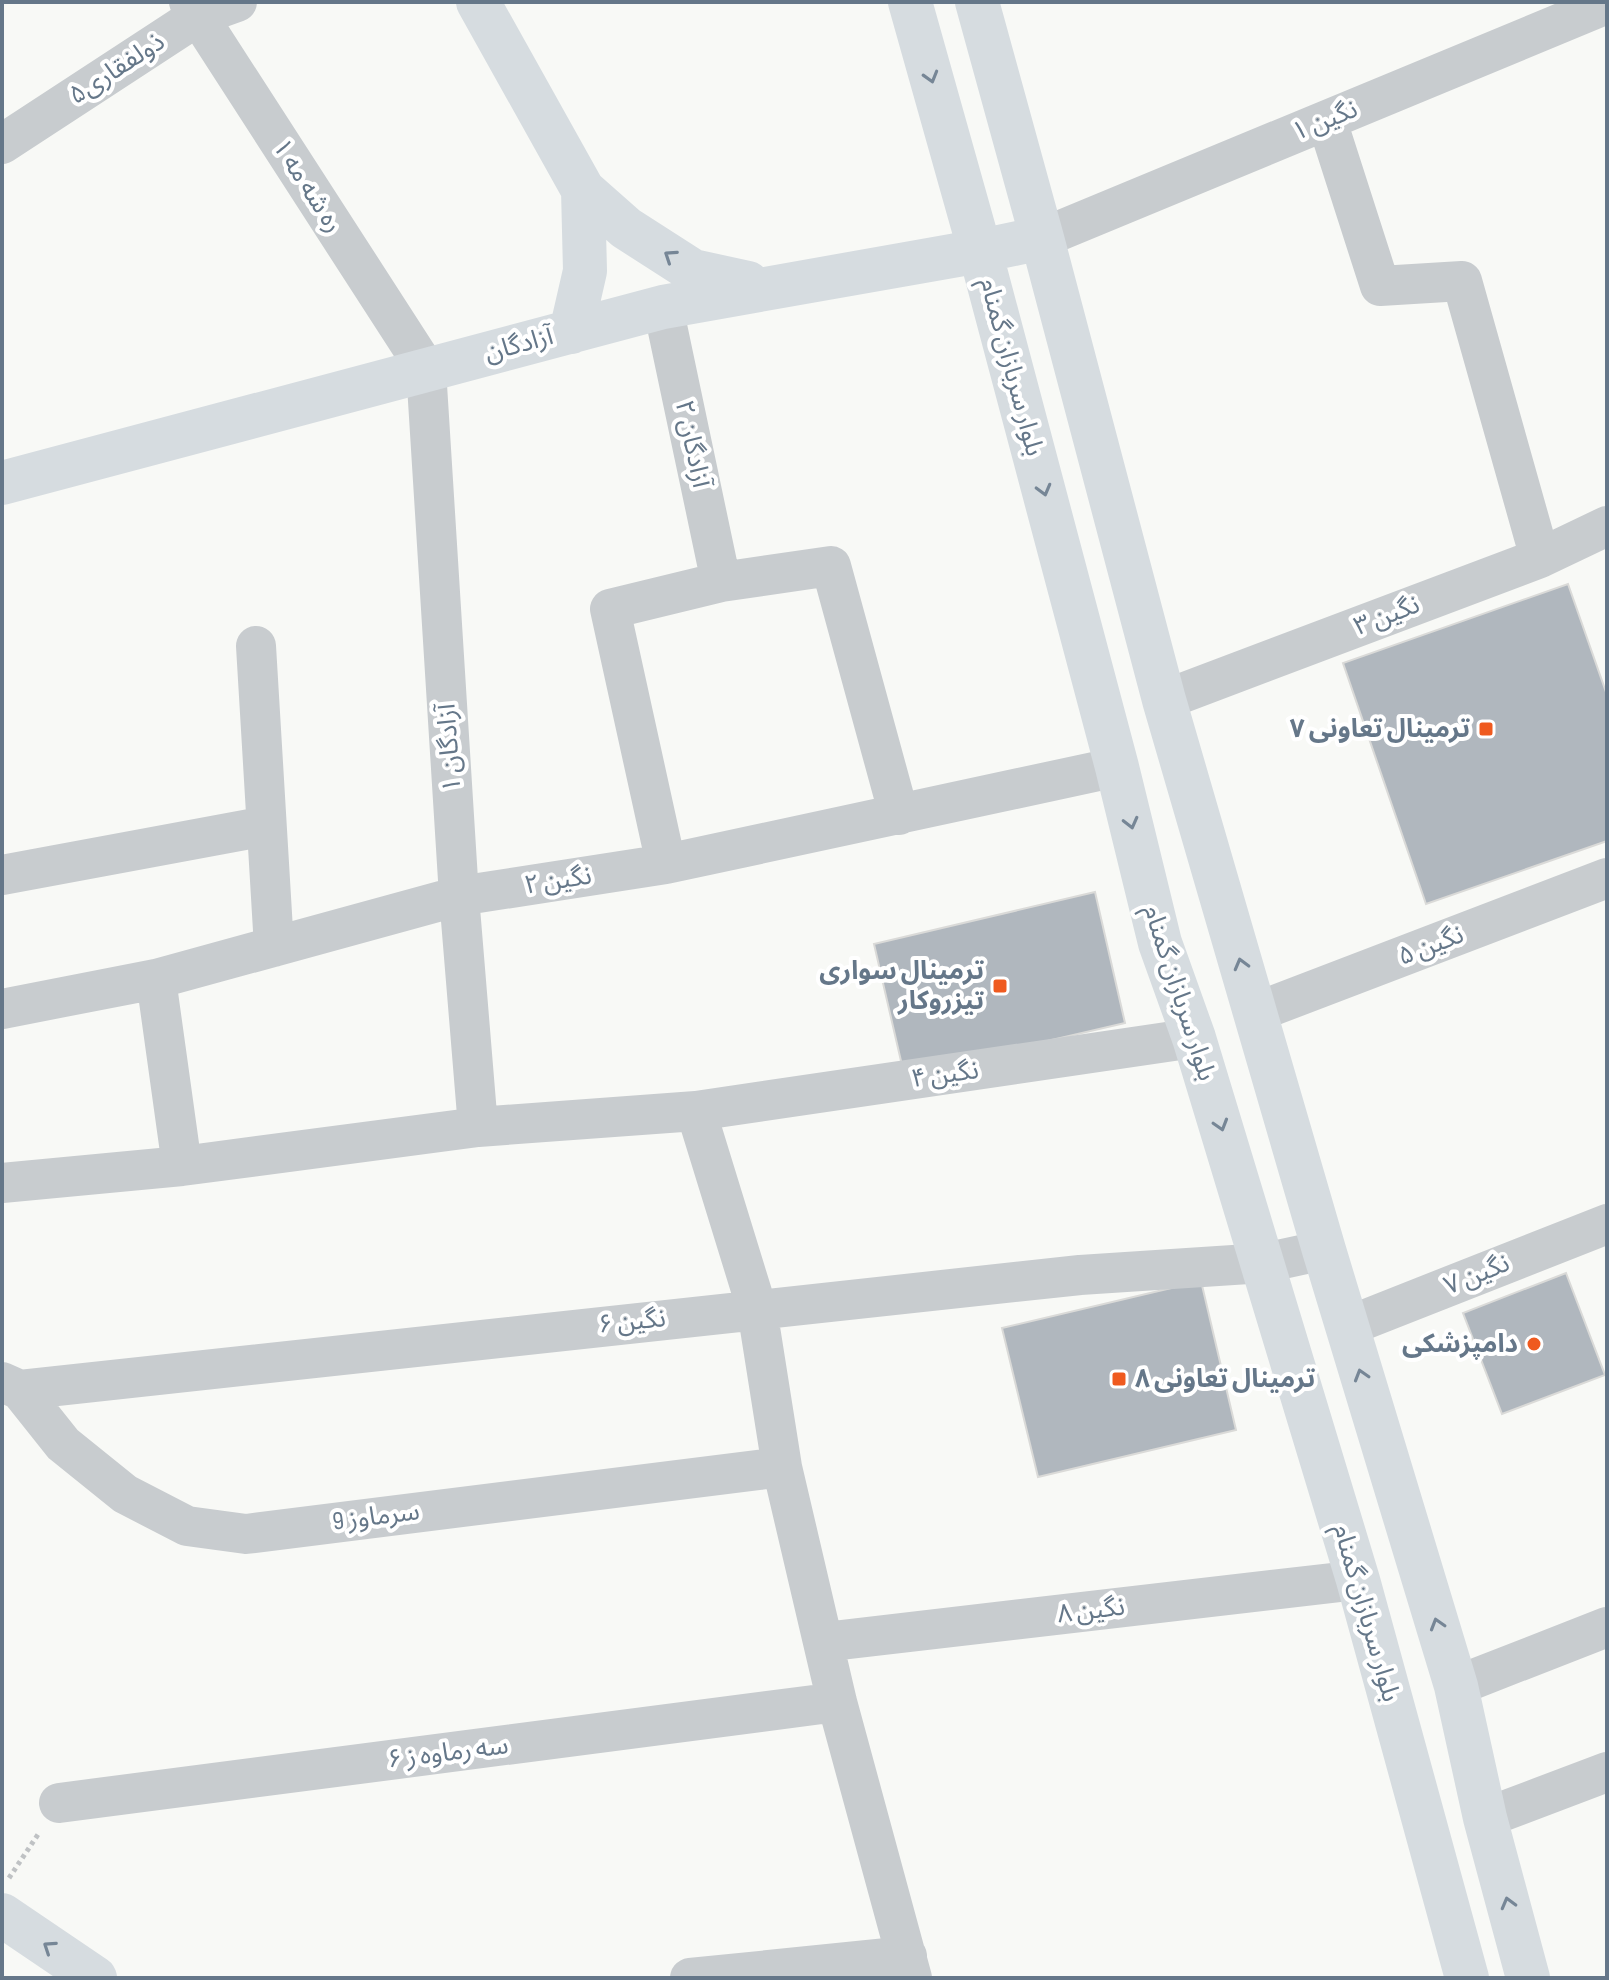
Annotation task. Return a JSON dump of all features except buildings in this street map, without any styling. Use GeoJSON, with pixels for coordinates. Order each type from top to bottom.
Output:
{"type":"FeatureCollection","features":[{"type":"Feature","properties":{"kind":"main road"},"geometry":{"type":"LineString","coordinates":[[478,2],[583,190],[626,228],[693,271],[741,283],[798,281]]}},
{"type":"Feature","properties":{"kind":"main road","name":"بلوار سربازان گمنام"},"geometry":{"type":"LineString","coordinates":[[910,2],[980,251],[1117,767],[1160,943],[1194,1038],[1264,1263],[1358,1580],[1467,1978]]}},
{"type":"Feature","properties":{"kind":"main road"},"geometry":{"type":"LineString","coordinates":[[977,2],[1164,700],[1346,1327],[1456,1686],[1485,1818],[1528,1978]]}},
{"type":"Feature","properties":{"kind":"main road"},"geometry":{"type":"LineString","coordinates":[[571,332],[585,271],[583,190]]}},
{"type":"Feature","properties":{"kind":"main road","name":"آزادگان"},"geometry":{"type":"LineString","coordinates":[[2,483],[663,307],[1042,238]]}},
{"type":"Feature","properties":{"kind":"main road"},"geometry":{"type":"LineString","coordinates":[[2,1915],[95,1978]]}},
{"type":"Feature","properties":{"kind":"street","name":"ذولفقاری۵"},"geometry":{"type":"LineString","coordinates":[[2,144],[193,9],[237,2]]}},
{"type":"Feature","properties":{"kind":"street","name":"نگین ۱"},"geometry":{"type":"LineString","coordinates":[[1042,238],[1607,4]]}},
{"type":"Feature","properties":{"kind":"street","name":"ره شه مه ۱"},"geometry":{"type":"LineString","coordinates":[[193,9],[426,369]]}},
{"type":"Feature","properties":{"kind":"street"},"geometry":{"type":"LineString","coordinates":[[1327,121],[1380,286],[1462,281],[1540,558]]}},
{"type":"Feature","properties":{"kind":"street","name":"آزادگان ۲"},"geometry":{"type":"LineString","coordinates":[[663,307],[721,582]]}},
{"type":"Feature","properties":{"kind":"street","name":"آزادگان ۱"},"geometry":{"type":"LineString","coordinates":[[426,369],[459,896],[478,1127]]}},
{"type":"Feature","properties":{"kind":"street","name":"نگین ۳"},"geometry":{"type":"LineString","coordinates":[[1164,700],[1540,558],[1607,526]]}},
{"type":"Feature","properties":{"kind":"street"},"geometry":{"type":"LineString","coordinates":[[666,864],[610,609],[721,582],[831,566],[899,815]]}},
{"type":"Feature","properties":{"kind":"street"},"geometry":{"type":"LineString","coordinates":[[256,646],[274,947]]}},
{"type":"Feature","properties":{"kind":"street","name":"نگین ۲"},"geometry":{"type":"LineString","coordinates":[[2,1009],[156,979],[459,896],[666,864],[1117,767]]}},
{"type":"Feature","properties":{"kind":"street"},"geometry":{"type":"LineString","coordinates":[[2,875],[266,826]]}},
{"type":"Feature","properties":{"kind":"street","name":"نگین ۵"},"geometry":{"type":"LineString","coordinates":[[1254,1013],[1607,878]]}},
{"type":"Feature","properties":{"kind":"street"},"geometry":{"type":"LineString","coordinates":[[156,979],[182,1166]]}},
{"type":"Feature","properties":{"kind":"street","name":"نگین ۴"},"geometry":{"type":"LineString","coordinates":[[2,1183],[182,1166],[478,1127],[696,1111],[1194,1038]]}},
{"type":"Feature","properties":{"kind":"street"},"geometry":{"type":"LineString","coordinates":[[690,1978],[909,1967],[837,1702],[782,1467],[757,1309],[696,1111]]}},
{"type":"Feature","properties":{"kind":"street","name":"نگین ۷"},"geometry":{"type":"LineString","coordinates":[[1346,1327],[1607,1224]]}},
{"type":"Feature","properties":{"kind":"street","name":"نگین ۶"},"geometry":{"type":"LineString","coordinates":[[11,1386],[1080,1275],[1264,1263],[1324,1250]]}},
{"type":"Feature","properties":{"kind":"street","name":"سرماوز 9"},"geometry":{"type":"LineString","coordinates":[[11,1386],[63,1444],[125,1494],[187,1526],[246,1534],[782,1467]]}},
{"type":"Feature","properties":{"kind":"street","name":"نگین ۸"},"geometry":{"type":"LineString","coordinates":[[824,1642],[1358,1580]]}},
{"type":"Feature","properties":{"kind":"street"},"geometry":{"type":"LineString","coordinates":[[1456,1686],[1607,1627]]}},
{"type":"Feature","properties":{"kind":"street","name":"سه رماوه ز ۶"},"geometry":{"type":"LineString","coordinates":[[59,1803],[837,1702]]}},
{"type":"Feature","properties":{"kind":"street"},"geometry":{"type":"LineString","coordinates":[[1485,1818],[1607,1772]]}},
{"type":"Feature","properties":{"kind":"path"},"geometry":{"type":"LineString","coordinates":[[2,1888],[59,1803]]}},
{"type":"Feature","properties":{"kind":"place","name":"ترمینال تعاونی ۷"},"geometry":{"type":"Point","coordinates":[1486,729]}},
{"type":"Feature","properties":{"kind":"place","name":"ترمینال سواری تیزروکار"},"geometry":{"type":"Point","coordinates":[1000,986]}},
{"type":"Feature","properties":{"kind":"place","name":"دامپزشکی"},"geometry":{"type":"Point","coordinates":[1534,1344]}},
{"type":"Feature","properties":{"kind":"place","name":"ترمینال تعاونی ۸"},"geometry":{"type":"Point","coordinates":[1119,1379]}}]}
